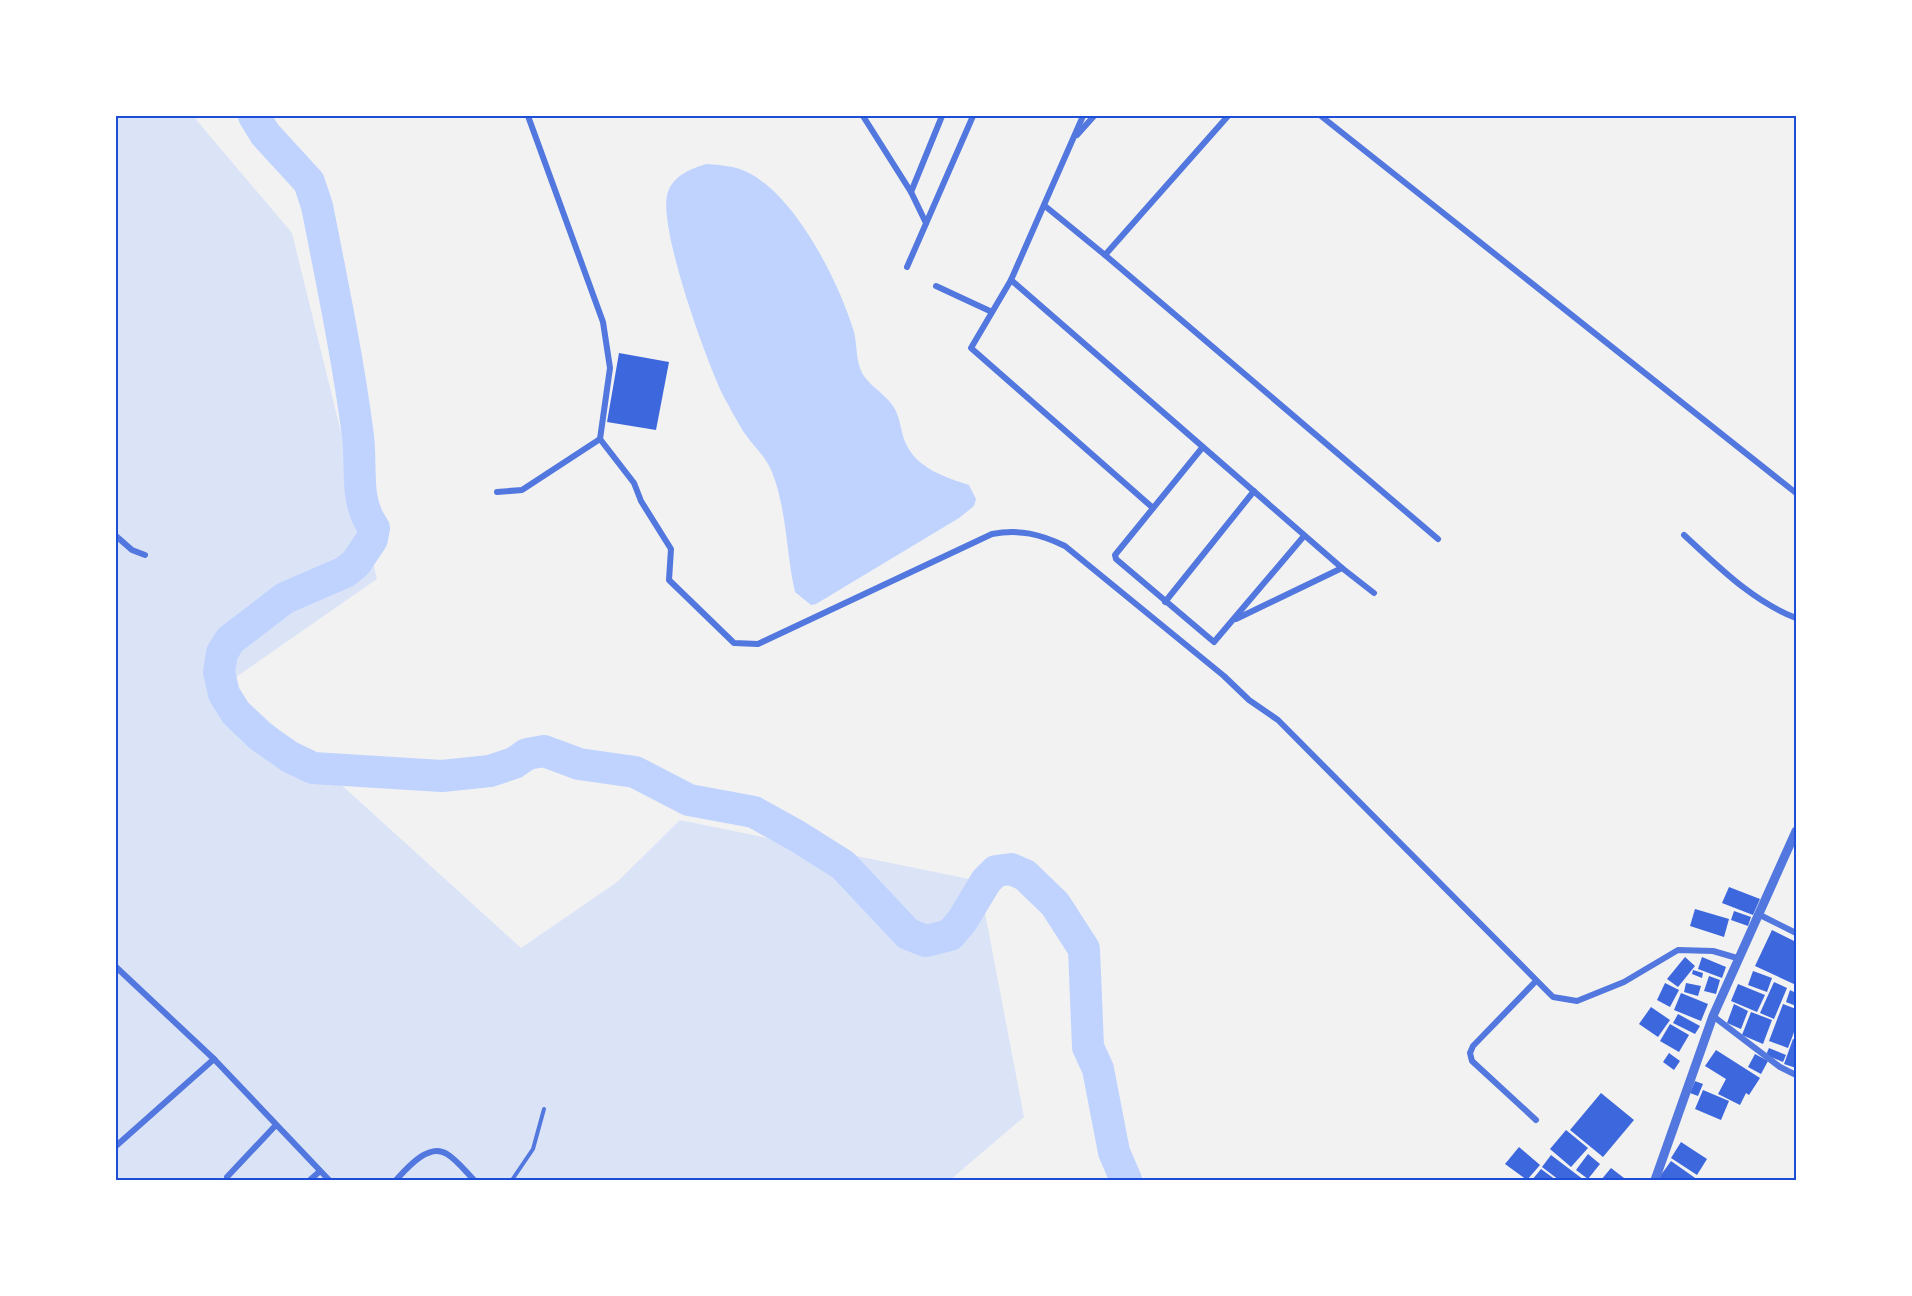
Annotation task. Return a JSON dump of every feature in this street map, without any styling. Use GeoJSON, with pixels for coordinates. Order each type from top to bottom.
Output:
{"type":"FeatureCollection","features":[{"type":"Feature","properties":{"kind":"street"},"geometry":{"type":"LineString","coordinates":[[528,116],[605,332],[610,368],[600,439],[634,483],[641,501],[671,549],[669,580],[734,643],[758,644],[992,534],[1027,531],[1065,546],[1224,676],[1249,700],[1278,720],[1553,997],[1577,1001],[1624,982],[1678,950],[1713,951],[1737,958]]}},
{"type":"Feature","properties":{"kind":"street"},"geometry":{"type":"LineString","coordinates":[[863,116],[911,192],[926,223]]}},
{"type":"Feature","properties":{"kind":"street"},"geometry":{"type":"LineString","coordinates":[[911,192],[942,116]]}},
{"type":"Feature","properties":{"kind":"street"},"geometry":{"type":"LineString","coordinates":[[907,267],[973,116]]}},
{"type":"Feature","properties":{"kind":"street"},"geometry":{"type":"LineString","coordinates":[[1083,116],[1011,280],[972,344],[973,351],[1153,508]]}},
{"type":"Feature","properties":{"kind":"street"},"geometry":{"type":"LineString","coordinates":[[1074,138],[1094,116]]}},
{"type":"Feature","properties":{"kind":"street"},"geometry":{"type":"LineString","coordinates":[[1105,255],[1228,116]]}},
{"type":"Feature","properties":{"kind":"street"},"geometry":{"type":"LineString","coordinates":[[1321,116],[1797,493]]}},
{"type":"Feature","properties":{"kind":"street"},"geometry":{"type":"LineString","coordinates":[[1045,206],[1438,539]]}},
{"type":"Feature","properties":{"kind":"street"},"geometry":{"type":"LineString","coordinates":[[1011,280],[1304,536],[1374,593]]}},
{"type":"Feature","properties":{"kind":"street"},"geometry":{"type":"LineString","coordinates":[[936,286],[992,312]]}},
{"type":"Feature","properties":{"kind":"street"},"geometry":{"type":"LineString","coordinates":[[497,492],[522,490],[600,439]]}},
{"type":"Feature","properties":{"kind":"street"},"geometry":{"type":"LineString","coordinates":[[1202,448],[1115,557],[1165,602],[1214,642],[1236,619],[1304,536]]}},
{"type":"Feature","properties":{"kind":"street"},"geometry":{"type":"LineString","coordinates":[[1165,602],[1254,491]]}},
{"type":"Feature","properties":{"kind":"street"},"geometry":{"type":"LineString","coordinates":[[1684,535],[1737,584],[1779,611],[1797,618]]}},
{"type":"Feature","properties":{"kind":"street"},"geometry":{"type":"LineString","coordinates":[[116,536],[132,550],[145,555]]}},
{"type":"Feature","properties":{"kind":"street"},"geometry":{"type":"LineString","coordinates":[[1236,619],[1342,568]]}},
{"type":"Feature","properties":{"kind":"street"},"geometry":{"type":"LineString","coordinates":[[1656,1180],[1713,1016],[1737,958],[1760,915],[1797,831]]}},
{"type":"Feature","properties":{"kind":"street"},"geometry":{"type":"LineString","coordinates":[[1760,915],[1797,933]]}},
{"type":"Feature","properties":{"kind":"street"},"geometry":{"type":"LineString","coordinates":[[116,967],[214,1059],[275,1126],[329,1180]]}},
{"type":"Feature","properties":{"kind":"street"},"geometry":{"type":"LineString","coordinates":[[1536,981],[1473,1046],[1470,1053],[1472,1061],[1536,1120]]}},
{"type":"Feature","properties":{"kind":"street"},"geometry":{"type":"LineString","coordinates":[[1713,1016],[1780,1067],[1797,1075]]}},
{"type":"Feature","properties":{"kind":"street"},"geometry":{"type":"LineString","coordinates":[[116,1146],[214,1059]]}},
{"type":"Feature","properties":{"kind":"street"},"geometry":{"type":"LineString","coordinates":[[227,1177],[275,1126]]}},
{"type":"Feature","properties":{"kind":"street"},"geometry":{"type":"LineString","coordinates":[[396,1180],[422,1156],[435,1150],[447,1154],[474,1180]]}},
{"type":"Feature","properties":{"kind":"street"},"geometry":{"type":"LineString","coordinates":[[310,1180],[319,1172]]}},
{"type":"Feature","properties":{"kind":"lane"},"geometry":{"type":"LineString","coordinates":[[512,1180],[533,1149],[544,1109]]}},
{"type":"Feature","properties":{"kind":"shaded area"},"geometry":{"type":"Polygon","coordinates":[[[116,116],[193,116],[292,233],[377,579],[226,684],[325,770],[521,948],[617,882],[680,820],[979,881],[1024,1117],[950,1180],[116,1180],[116,116]]]}},
{"type":"Feature","properties":{"kind":"water"},"geometry":{"type":"Polygon","coordinates":[[[707,164],[732,167],[747,172],[765,184],[782,200],[813,242],[838,289],[854,332],[860,368],[870,384],[893,406],[911,453],[933,471],[969,485],[976,499],[974,506],[959,518],[816,604],[811,605],[795,592],[781,501],[772,472],[743,431],[717,382],[696,328],[676,263],[666,208],[668,192],[679,177],[707,164]]]}},
{"type":"Feature","properties":{"kind":"building"},"geometry":{"type":"Polygon","coordinates":[[[619,353],[669,362],[656,430],[607,422],[619,353]]]}},
{"type":"Feature","properties":{"kind":"building"},"geometry":{"type":"Polygon","coordinates":[[[1729,887],[1760,899],[1753,915],[1722,903],[1729,887]]]}},
{"type":"Feature","properties":{"kind":"building"},"geometry":{"type":"Polygon","coordinates":[[[1695,909],[1729,919],[1724,937],[1690,926],[1695,909]]]}},
{"type":"Feature","properties":{"kind":"building"},"geometry":{"type":"Polygon","coordinates":[[[1734,911],[1751,917],[1748,926],[1731,920],[1734,911]]]}},
{"type":"Feature","properties":{"kind":"building"},"geometry":{"type":"Polygon","coordinates":[[[1772,930],[1796,942],[1796,985],[1755,966],[1772,930]]]}},
{"type":"Feature","properties":{"kind":"building"},"geometry":{"type":"Polygon","coordinates":[[[1685,957],[1695,966],[1678,987],[1667,979],[1685,957]]]}},
{"type":"Feature","properties":{"kind":"building"},"geometry":{"type":"Polygon","coordinates":[[[1702,957],[1726,967],[1722,978],[1698,969],[1702,957]]]}},
{"type":"Feature","properties":{"kind":"building"},"geometry":{"type":"Polygon","coordinates":[[[1693,970],[1703,973],[1702,978],[1692,974],[1693,970]]]}},
{"type":"Feature","properties":{"kind":"building"},"geometry":{"type":"Polygon","coordinates":[[[1753,971],[1772,978],[1767,992],[1748,985],[1753,971]]]}},
{"type":"Feature","properties":{"kind":"building"},"geometry":{"type":"Polygon","coordinates":[[[1709,976],[1720,980],[1716,994],[1704,991],[1709,976]]]}},
{"type":"Feature","properties":{"kind":"building"},"geometry":{"type":"Polygon","coordinates":[[[1774,982],[1787,988],[1774,1019],[1760,1013],[1774,982]]]}},
{"type":"Feature","properties":{"kind":"building"},"geometry":{"type":"Polygon","coordinates":[[[1665,983],[1679,990],[1670,1007],[1657,1000],[1665,983]]]}},
{"type":"Feature","properties":{"kind":"building"},"geometry":{"type":"Polygon","coordinates":[[[1686,983],[1701,986],[1698,996],[1684,992],[1686,983]]]}},
{"type":"Feature","properties":{"kind":"building"},"geometry":{"type":"Polygon","coordinates":[[[1738,984],[1765,995],[1757,1012],[1731,1001],[1738,984]]]}},
{"type":"Feature","properties":{"kind":"building"},"geometry":{"type":"Polygon","coordinates":[[[1790,990],[1796,993],[1796,1006],[1786,1002],[1790,990]]]}},
{"type":"Feature","properties":{"kind":"building"},"geometry":{"type":"Polygon","coordinates":[[[1681,993],[1708,1004],[1701,1021],[1674,1010],[1681,993]]]}},
{"type":"Feature","properties":{"kind":"building"},"geometry":{"type":"Polygon","coordinates":[[[1734,1004],[1748,1011],[1741,1029],[1727,1023],[1734,1004]]]}},
{"type":"Feature","properties":{"kind":"building"},"geometry":{"type":"Polygon","coordinates":[[[1783,1004],[1796,1009],[1796,1027],[1788,1048],[1769,1041],[1783,1004]]]}},
{"type":"Feature","properties":{"kind":"building"},"geometry":{"type":"Polygon","coordinates":[[[1651,1007],[1670,1020],[1658,1037],[1639,1024],[1651,1007]]]}},
{"type":"Feature","properties":{"kind":"building"},"geometry":{"type":"Polygon","coordinates":[[[1751,1012],[1772,1020],[1763,1044],[1742,1035],[1751,1012]]]}},
{"type":"Feature","properties":{"kind":"building"},"geometry":{"type":"Polygon","coordinates":[[[1678,1014],[1700,1026],[1695,1034],[1673,1023],[1678,1014]]]}},
{"type":"Feature","properties":{"kind":"building"},"geometry":{"type":"Polygon","coordinates":[[[1670,1024],[1689,1035],[1679,1052],[1660,1041],[1670,1024]]]}},
{"type":"Feature","properties":{"kind":"building"},"geometry":{"type":"Polygon","coordinates":[[[1793,1039],[1796,1040],[1796,1068],[1784,1064],[1793,1039]]]}},
{"type":"Feature","properties":{"kind":"building"},"geometry":{"type":"Polygon","coordinates":[[[1769,1048],[1786,1055],[1783,1062],[1766,1055],[1769,1048]]]}},
{"type":"Feature","properties":{"kind":"building"},"geometry":{"type":"Polygon","coordinates":[[[1716,1050],[1760,1078],[1749,1095],[1746,1093],[1740,1105],[1718,1094],[1726,1079],[1705,1066],[1716,1050]]]}},
{"type":"Feature","properties":{"kind":"building"},"geometry":{"type":"Polygon","coordinates":[[[1669,1053],[1680,1061],[1674,1070],[1663,1062],[1669,1053]]]}},
{"type":"Feature","properties":{"kind":"building"},"geometry":{"type":"Polygon","coordinates":[[[1755,1054],[1768,1061],[1761,1074],[1748,1067],[1755,1054]]]}},
{"type":"Feature","properties":{"kind":"building"},"geometry":{"type":"Polygon","coordinates":[[[1695,1081],[1703,1084],[1698,1096],[1690,1093],[1695,1081]]]}},
{"type":"Feature","properties":{"kind":"building"},"geometry":{"type":"Polygon","coordinates":[[[1703,1090],[1729,1101],[1721,1120],[1695,1109],[1703,1090]]]}},
{"type":"Feature","properties":{"kind":"building"},"geometry":{"type":"Polygon","coordinates":[[[1601,1093],[1634,1120],[1603,1157],[1570,1130],[1601,1093]]]}},
{"type":"Feature","properties":{"kind":"building"},"geometry":{"type":"Polygon","coordinates":[[[1566,1130],[1588,1148],[1571,1167],[1550,1149],[1566,1130]]]}},
{"type":"Feature","properties":{"kind":"building"},"geometry":{"type":"Polygon","coordinates":[[[1681,1142],[1707,1159],[1697,1175],[1671,1158],[1681,1142]]]}},
{"type":"Feature","properties":{"kind":"building"},"geometry":{"type":"Polygon","coordinates":[[[1519,1147],[1540,1165],[1527,1180],[1505,1164],[1519,1147]]]}},
{"type":"Feature","properties":{"kind":"building"},"geometry":{"type":"Polygon","coordinates":[[[1588,1154],[1600,1164],[1588,1179],[1576,1170],[1588,1154]]]}},
{"type":"Feature","properties":{"kind":"building"},"geometry":{"type":"Polygon","coordinates":[[[1551,1155],[1584,1180],[1559,1180],[1542,1167],[1551,1155]]]}},
{"type":"Feature","properties":{"kind":"building"},"geometry":{"type":"Polygon","coordinates":[[[1671,1161],[1698,1180],[1658,1179],[1671,1161]]]}},
{"type":"Feature","properties":{"kind":"building"},"geometry":{"type":"Polygon","coordinates":[[[1611,1168],[1624,1178],[1622,1180],[1601,1180],[1611,1168]]]}},
{"type":"Feature","properties":{"kind":"building"},"geometry":{"type":"Polygon","coordinates":[[[1541,1169],[1556,1180],[1532,1180],[1541,1169]]]}},
{"type":"Feature","properties":{"kind":"waterway"},"geometry":{"type":"LineString","coordinates":[[254,116],[265,134],[309,182],[317,206],[354,407],[361,495],[368,518],[374,528],[372,539],[356,563],[345,572],[285,598],[230,640],[222,653],[219,672],[224,694],[236,713],[260,736],[290,757],[313,768],[442,776],[490,771],[514,763],[527,754],[544,751],[579,764],[635,772],[689,800],[754,812],[797,836],[843,865],[908,934],[926,941],[950,935],[962,921],[986,881],[996,871],[1011,869],[1025,875],[1055,904],[1084,949],[1088,1047],[1098,1069],[1114,1152],[1126,1180]]}}]}
